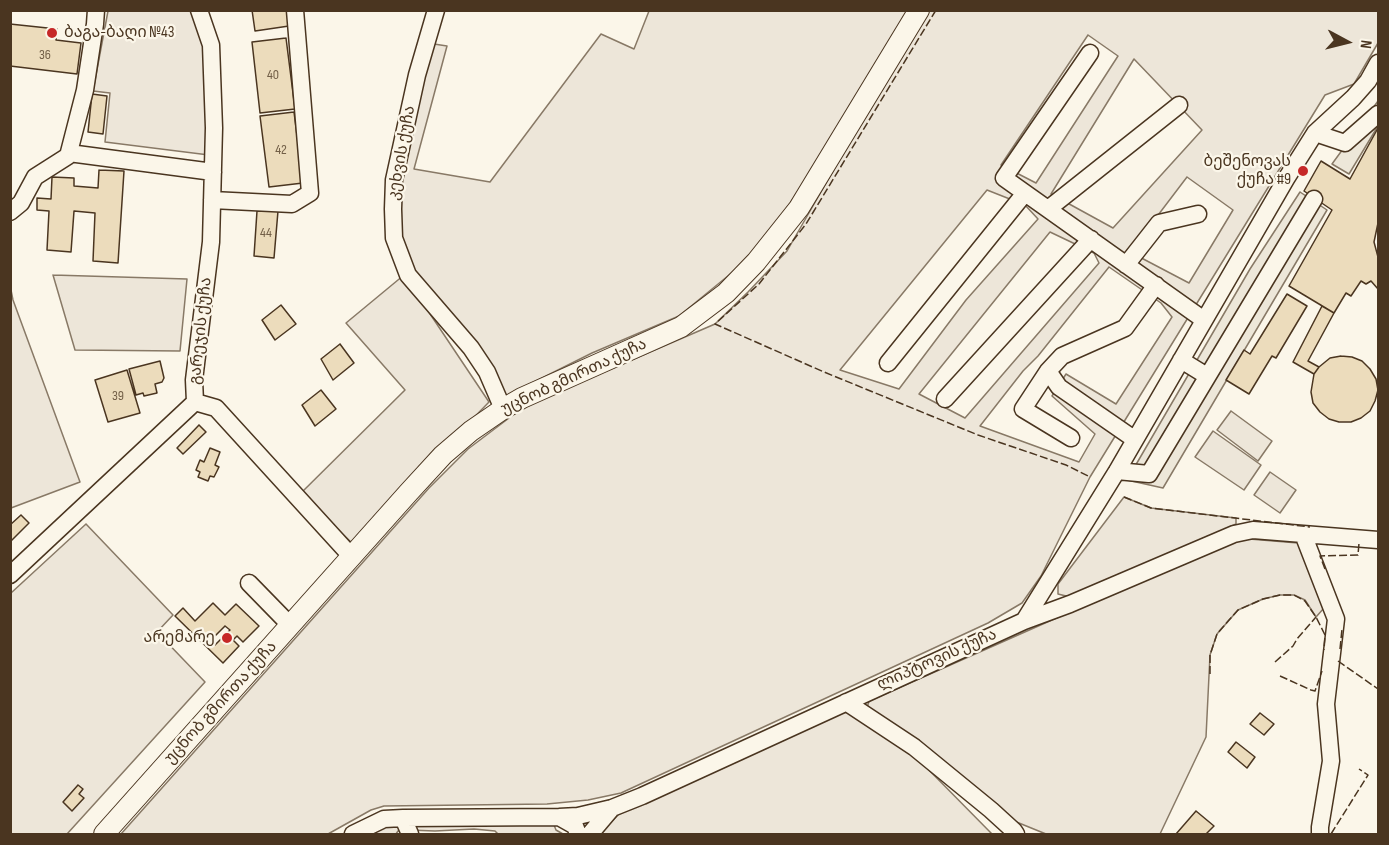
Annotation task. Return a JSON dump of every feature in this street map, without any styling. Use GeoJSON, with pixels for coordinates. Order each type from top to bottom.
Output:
{"type":"FeatureCollection","features":[{"type":"Feature","properties":{"kind":"main road","name":"უცნობ გმირთა ქუჩა"},"geometry":{"type":"LineString","coordinates":[[104,834],[351,555],[443,455],[471,431],[522,398],[681,327],[726,293],[756,262],[799,208],[919,10]]}},
{"type":"Feature","properties":{"kind":"street"},"geometry":{"type":"LineString","coordinates":[[10,212],[21,203],[35,177],[68,156],[85,90],[96,10]]}},
{"type":"Feature","properties":{"kind":"street","name":"გარეჯის ქუჩა"},"geometry":{"type":"LineString","coordinates":[[10,575],[195,402],[194,380],[211,242],[214,128],[211,45],[199,10]]}},
{"type":"Feature","properties":{"kind":"street"},"geometry":{"type":"LineString","coordinates":[[212,200],[292,204],[310,193],[295,10]]}},
{"type":"Feature","properties":{"kind":"street","name":"კეხვის ქუჩა"},"geometry":{"type":"LineString","coordinates":[[436,10],[417,75],[394,180],[394,238],[408,275],[471,348],[487,372],[503,409]]}},
{"type":"Feature","properties":{"kind":"street"},"geometry":{"type":"LineString","coordinates":[[1090,53],[1004,178],[1204,320]]}},
{"type":"Feature","properties":{"kind":"street"},"geometry":{"type":"LineString","coordinates":[[1024,621],[1117,471],[1315,133],[1353,98],[1368,81],[1378,63]]}},
{"type":"Feature","properties":{"kind":"street"},"geometry":{"type":"LineString","coordinates":[[1048,209],[1179,105]]}},
{"type":"Feature","properties":{"kind":"street"},"geometry":{"type":"LineString","coordinates":[[1315,133],[1344,143],[1378,114]]}},
{"type":"Feature","properties":{"kind":"street"},"geometry":{"type":"LineString","coordinates":[[69,153],[213,172]]}},
{"type":"Feature","properties":{"kind":"street"},"geometry":{"type":"LineString","coordinates":[[888,363],[1025,193]]}},
{"type":"Feature","properties":{"kind":"street"},"geometry":{"type":"LineString","coordinates":[[1117,471],[1149,474],[1314,199]]}},
{"type":"Feature","properties":{"kind":"street"},"geometry":{"type":"LineString","coordinates":[[1126,265],[1159,223],[1198,214]]}},
{"type":"Feature","properties":{"kind":"street"},"geometry":{"type":"LineString","coordinates":[[945,399],[1091,239]]}},
{"type":"Feature","properties":{"kind":"street"},"geometry":{"type":"LineString","coordinates":[[1071,438],[1023,409],[1048,371],[1062,356],[1125,328],[1156,285]]}},
{"type":"Feature","properties":{"kind":"street"},"geometry":{"type":"LineString","coordinates":[[1181,360],[1208,376]]}},
{"type":"Feature","properties":{"kind":"street"},"geometry":{"type":"LineString","coordinates":[[1048,371],[1059,387],[1134,439]]}},
{"type":"Feature","properties":{"kind":"street"},"geometry":{"type":"LineString","coordinates":[[195,402],[216,408],[351,555]]}},
{"type":"Feature","properties":{"kind":"street","name":"ლიპტოვის ქუჩა"},"geometry":{"type":"LineString","coordinates":[[590,834],[612,808],[1024,621],[1070,604],[1234,534],[1253,530],[1378,540]]}},
{"type":"Feature","properties":{"kind":"street"},"geometry":{"type":"LineString","coordinates":[[1303,534],[1336,619],[1326,704],[1331,761],[1320,834]]}},
{"type":"Feature","properties":{"kind":"street"},"geometry":{"type":"LineString","coordinates":[[1049,580],[1051,602],[1057,605],[1070,604]]}},
{"type":"Feature","properties":{"kind":"street"},"geometry":{"type":"LineString","coordinates":[[249,583],[290,625]]}},
{"type":"Feature","properties":{"kind":"street"},"geometry":{"type":"LineString","coordinates":[[846,702],[914,747],[991,810],[1016,834]]}},
{"type":"Feature","properties":{"kind":"street"},"geometry":{"type":"LineString","coordinates":[[353,834],[384,819],[559,817],[578,816],[612,808]]}},
{"type":"Feature","properties":{"kind":"street"},"geometry":{"type":"LineString","coordinates":[[559,817],[575,826],[578,834]]}},
{"type":"Feature","properties":{"kind":"street"},"geometry":{"type":"LineString","coordinates":[[403,818],[410,834]]}},
{"type":"Feature","properties":{"kind":"shaded area"},"geometry":{"type":"Polygon","coordinates":[[[108,11],[194,11],[207,47],[209,155],[105,142],[110,93],[93,91],[108,11]]]}},
{"type":"Feature","properties":{"kind":"shaded area"},"geometry":{"type":"Polygon","coordinates":[[[649,11],[909,11],[813,171],[761,244],[734,271],[679,316],[592,353],[504,397],[413,273],[400,240],[400,185],[420,92],[434,44],[447,46],[414,169],[490,182],[601,34],[634,49],[649,11]]]}},
{"type":"Feature","properties":{"kind":"shaded area"},"geometry":{"type":"Polygon","coordinates":[[[929,11],[1378,11],[1378,43],[1354,84],[1325,95],[1090,477],[1041,576],[1022,603],[988,623],[621,793],[588,800],[547,804],[384,806],[371,810],[328,834],[121,834],[429,488],[468,449],[525,406],[715,324],[787,251],[863,119],[929,11]],[[1088,35],[1001,165],[1036,183],[1118,56],[1088,35]],[[1134,59],[1051,194],[1113,228],[1202,130],[1134,59]],[[1187,177],[1130,252],[1189,283],[1233,210],[1187,177]],[[987,190],[840,370],[899,389],[966,300],[1038,219],[1025,205],[987,190]],[[1050,232],[919,394],[965,418],[1099,263],[1094,253],[1050,232]],[[1109,267],[1038,356],[1023,371],[980,426],[1079,462],[1095,434],[1052,396],[1066,374],[1116,404],[1172,317],[1161,303],[1109,267]]]}},
{"type":"Feature","properties":{"kind":"shaded area"},"geometry":{"type":"Polygon","coordinates":[[[1378,101],[1378,126],[1349,174],[1332,164],[1378,101]]]}},
{"type":"Feature","properties":{"kind":"shaded area"},"geometry":{"type":"Polygon","coordinates":[[[1300,192],[1327,210],[1163,488],[1127,480],[1250,269],[1300,192]]]}},
{"type":"Feature","properties":{"kind":"shaded area"},"geometry":{"type":"Polygon","coordinates":[[[53,275],[187,279],[180,351],[75,350],[53,275]]]}},
{"type":"Feature","properties":{"kind":"shaded area"},"geometry":{"type":"Polygon","coordinates":[[[404,275],[489,402],[352,543],[300,494],[405,390],[346,323],[404,275]]]}},
{"type":"Feature","properties":{"kind":"shaded area"},"geometry":{"type":"Polygon","coordinates":[[[11,290],[80,482],[11,508],[11,290]]]}},
{"type":"Feature","properties":{"kind":"shaded area"},"geometry":{"type":"Polygon","coordinates":[[[1231,411],[1272,441],[1258,461],[1217,430],[1231,411]]]}},
{"type":"Feature","properties":{"kind":"shaded area"},"geometry":{"type":"Polygon","coordinates":[[[1213,431],[1261,465],[1244,490],[1195,457],[1213,431]]]}},
{"type":"Feature","properties":{"kind":"shaded area"},"geometry":{"type":"Polygon","coordinates":[[[1270,472],[1296,490],[1280,513],[1254,495],[1270,472]]]}},
{"type":"Feature","properties":{"kind":"shaded area"},"geometry":{"type":"Polygon","coordinates":[[[1124,497],[1151,508],[1236,518],[1236,524],[1161,559],[1070,597],[1058,594],[1058,584],[1124,497]]]}},
{"type":"Feature","properties":{"kind":"shaded area"},"geometry":{"type":"Polygon","coordinates":[[[86,524],[173,615],[157,632],[205,682],[67,834],[11,834],[11,593],[86,524]]]}},
{"type":"Feature","properties":{"kind":"shaded area"},"geometry":{"type":"Polygon","coordinates":[[[1237,538],[1298,543],[1324,608],[1316,617],[1305,600],[1294,595],[1263,599],[1238,610],[1217,634],[1210,655],[1206,737],[1160,834],[1046,834],[1014,821],[867,708],[869,701],[1237,538]]]}},
{"type":"Feature","properties":{"kind":"shaded area"},"geometry":{"type":"Polygon","coordinates":[[[841,710],[853,715],[921,762],[992,834],[599,834],[619,814],[820,723],[841,710]]]}},
{"type":"Feature","properties":{"kind":"shaded area"},"geometry":{"type":"Polygon","coordinates":[[[397,825],[554,825],[556,830],[563,834],[498,834],[495,831],[474,829],[408,830],[398,831],[396,834],[367,834],[397,825]]]}},
{"type":"Feature","properties":{"kind":"building"},"geometry":{"type":"Polygon","coordinates":[[[252,10],[287,10],[289,26],[255,31],[252,10]]]}},
{"type":"Feature","properties":{"kind":"building"},"geometry":{"type":"Polygon","coordinates":[[[10,24],[57,29],[56,40],[81,43],[77,74],[10,66],[10,24]]]}},
{"type":"Feature","properties":{"kind":"building"},"geometry":{"type":"Polygon","coordinates":[[[286,38],[295,109],[260,113],[252,42],[286,38]]]}},
{"type":"Feature","properties":{"kind":"building"},"geometry":{"type":"Polygon","coordinates":[[[92,94],[107,96],[103,134],[88,132],[92,94]]]}},
{"type":"Feature","properties":{"kind":"building"},"geometry":{"type":"Polygon","coordinates":[[[294,112],[303,183],[269,187],[260,116],[294,112]]]}},
{"type":"Feature","properties":{"kind":"building"},"geometry":{"type":"Polygon","coordinates":[[[1378,128],[1378,223],[1374,242],[1378,257],[1378,289],[1371,281],[1366,284],[1361,281],[1351,296],[1346,293],[1334,313],[1289,286],[1332,210],[1304,191],[1321,161],[1350,179],[1378,128]]]}},
{"type":"Feature","properties":{"kind":"building"},"geometry":{"type":"Polygon","coordinates":[[[99,170],[124,171],[118,263],[93,261],[95,213],[74,211],[71,252],[47,250],[49,211],[37,210],[37,198],[51,199],[52,177],[74,178],[74,186],[98,188],[99,170]]]}},
{"type":"Feature","properties":{"kind":"building"},"geometry":{"type":"Polygon","coordinates":[[[257,211],[278,211],[274,258],[254,256],[257,211]]]}},
{"type":"Feature","properties":{"kind":"building"},"geometry":{"type":"Polygon","coordinates":[[[1287,294],[1307,306],[1276,358],[1272,356],[1249,394],[1226,380],[1244,350],[1250,354],[1287,294]]]}},
{"type":"Feature","properties":{"kind":"building"},"geometry":{"type":"Polygon","coordinates":[[[281,305],[296,324],[275,340],[262,320],[281,305]]]}},
{"type":"Feature","properties":{"kind":"building"},"geometry":{"type":"Polygon","coordinates":[[[1322,306],[1334,313],[1308,361],[1319,367],[1314,374],[1293,362],[1322,306]]]}},
{"type":"Feature","properties":{"kind":"building"},"geometry":{"type":"Polygon","coordinates":[[[340,344],[354,363],[333,380],[321,359],[340,344]]]}},
{"type":"Feature","properties":{"kind":"building"},"geometry":{"type":"Polygon","coordinates":[[[1341,356],[1362,361],[1376,379],[1378,390],[1370,411],[1351,422],[1329,419],[1313,403],[1311,392],[1314,374],[1319,367],[1330,358],[1341,356]]]}},
{"type":"Feature","properties":{"kind":"building"},"geometry":{"type":"Polygon","coordinates":[[[160,361],[164,378],[162,382],[155,384],[157,393],[136,395],[129,369],[160,361]]]}},
{"type":"Feature","properties":{"kind":"building"},"geometry":{"type":"Polygon","coordinates":[[[127,370],[140,413],[108,422],[95,380],[127,370]]]}},
{"type":"Feature","properties":{"kind":"building"},"geometry":{"type":"Polygon","coordinates":[[[321,390],[336,409],[315,426],[302,405],[321,390]]]}},
{"type":"Feature","properties":{"kind":"building"},"geometry":{"type":"Polygon","coordinates":[[[199,425],[206,432],[183,454],[177,448],[199,425]]]}},
{"type":"Feature","properties":{"kind":"building"},"geometry":{"type":"Polygon","coordinates":[[[210,448],[220,452],[215,465],[219,467],[214,477],[210,476],[208,481],[198,477],[200,472],[196,470],[200,460],[204,462],[210,448]]]}},
{"type":"Feature","properties":{"kind":"building"},"geometry":{"type":"Polygon","coordinates":[[[21,515],[29,523],[10,542],[10,525],[21,515]]]}},
{"type":"Feature","properties":{"kind":"building"},"geometry":{"type":"Polygon","coordinates":[[[213,603],[225,615],[236,604],[259,626],[243,642],[237,636],[233,640],[239,646],[223,663],[175,616],[183,608],[195,621],[213,603]],[[225,626],[211,640],[215,645],[230,630],[225,626]]]}},
{"type":"Feature","properties":{"kind":"building"},"geometry":{"type":"Polygon","coordinates":[[[1260,713],[1274,724],[1264,735],[1250,724],[1260,713]]]}},
{"type":"Feature","properties":{"kind":"building"},"geometry":{"type":"Polygon","coordinates":[[[1236,742],[1255,757],[1247,768],[1228,752],[1236,742]]]}},
{"type":"Feature","properties":{"kind":"building"},"geometry":{"type":"Polygon","coordinates":[[[78,785],[83,789],[79,794],[84,798],[72,811],[63,802],[78,785]]]}},
{"type":"Feature","properties":{"kind":"building"},"geometry":{"type":"Polygon","coordinates":[[[1196,811],[1214,826],[1206,834],[1176,834],[1196,811]]]}},
{"type":"Feature","properties":{"kind":"fence"},"geometry":{"type":"LineString","coordinates":[[936,10],[806,224],[759,284],[715,324],[824,372],[978,435],[1066,465],[1090,477]]}},
{"type":"Feature","properties":{"kind":"fence"},"geometry":{"type":"LineString","coordinates":[[1124,497],[1151,508],[1310,527]]}},
{"type":"Feature","properties":{"kind":"fence"},"geometry":{"type":"LineString","coordinates":[[1325,569],[1320,556],[1358,555],[1359,543],[1361,543]]}},
{"type":"Feature","properties":{"kind":"fence"},"geometry":{"type":"LineString","coordinates":[[1210,674],[1210,655],[1217,634],[1229,620],[1238,610],[1263,599],[1280,595],[1294,595],[1305,601],[1325,635],[1324,650]]}},
{"type":"Feature","properties":{"kind":"fence"},"geometry":{"type":"LineString","coordinates":[[1275,662],[1293,646],[1316,617]]}},
{"type":"Feature","properties":{"kind":"fence"},"geometry":{"type":"LineString","coordinates":[[1340,649],[1342,629]]}},
{"type":"Feature","properties":{"kind":"fence"},"geometry":{"type":"LineString","coordinates":[[1338,661],[1378,689]]}},
{"type":"Feature","properties":{"kind":"fence"},"geometry":{"type":"LineString","coordinates":[[1280,676],[1315,691],[1322,671]]}},
{"type":"Feature","properties":{"kind":"fence"},"geometry":{"type":"LineString","coordinates":[[1331,834],[1368,775],[1359,769]]}},
{"type":"Feature","properties":{"kind":"place","name":"ბაგა-ბაღი №43"},"geometry":{"type":"Point","coordinates":[52,33]}},
{"type":"Feature","properties":{"kind":"place","name":"ბეშენოვას ქუჩა #9"},"geometry":{"type":"Point","coordinates":[1303,171]}},
{"type":"Feature","properties":{"kind":"place","name":"არემარე"},"geometry":{"type":"Point","coordinates":[227,638]}}]}
